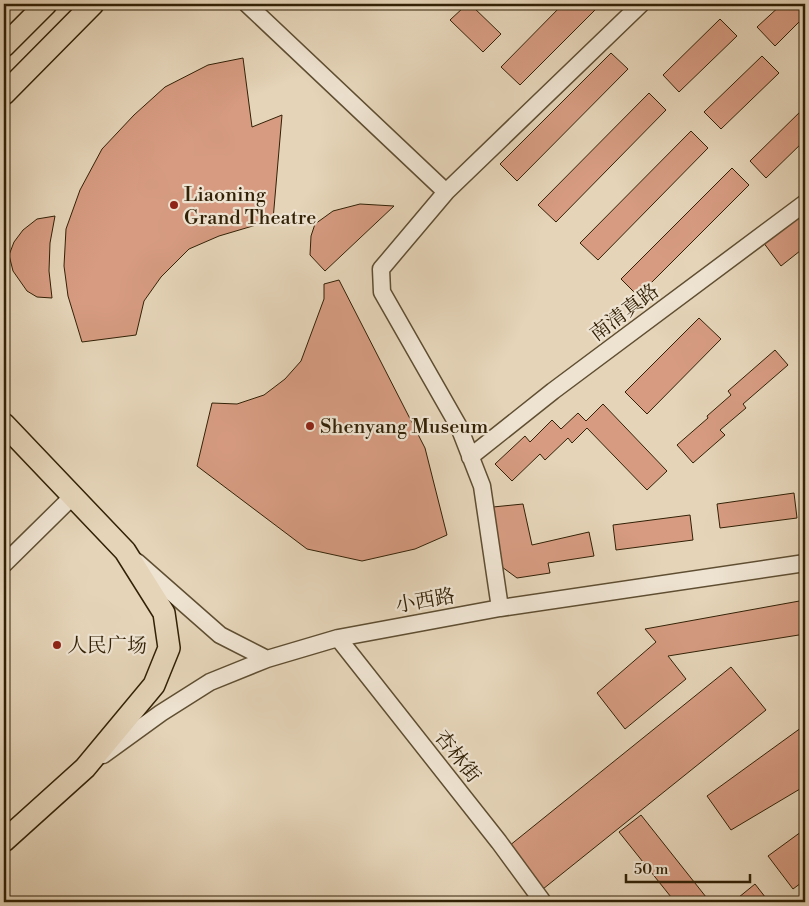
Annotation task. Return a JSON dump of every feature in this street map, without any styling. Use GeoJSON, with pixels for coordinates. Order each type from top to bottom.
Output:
{"type":"FeatureCollection","features":[{"type":"Feature","properties":{"kind":"main road"},"geometry":{"type":"LineString","coordinates":[[4,46],[46,4]]}},
{"type":"Feature","properties":{"kind":"main road"},"geometry":{"type":"LineString","coordinates":[[4,94],[93,4]]}},
{"type":"Feature","properties":{"kind":"main road"},"geometry":{"type":"LineString","coordinates":[[4,424],[125,551],[164,613],[169,648],[154,685],[85,768],[4,841]]}},
{"type":"Feature","properties":{"kind":"street"},"geometry":{"type":"LineString","coordinates":[[247,4],[446,192]]}},
{"type":"Feature","properties":{"kind":"street"},"geometry":{"type":"LineString","coordinates":[[500,608],[482,486],[459,427],[382,292],[381,268],[446,192],[641,4]]}},
{"type":"Feature","properties":{"kind":"street","name":"南清真路"},"geometry":{"type":"LineString","coordinates":[[470,457],[553,391],[805,203]]}},
{"type":"Feature","properties":{"kind":"street"},"geometry":{"type":"LineString","coordinates":[[4,564],[73,496]]}},
{"type":"Feature","properties":{"kind":"street"},"geometry":{"type":"LineString","coordinates":[[125,551],[220,635],[266,659]]}},
{"type":"Feature","properties":{"kind":"street","name":"小西路"},"geometry":{"type":"LineString","coordinates":[[85,768],[161,713],[210,682],[266,659],[338,638],[500,608],[805,563]]}},
{"type":"Feature","properties":{"kind":"street","name":"杏林街"},"geometry":{"type":"LineString","coordinates":[[338,638],[499,842],[543,902]]}},
{"type":"Feature","properties":{"kind":"building"},"geometry":{"type":"Polygon","coordinates":[[[460,4],[470,4],[501,34],[483,52],[450,20],[464,7],[460,4]]]}},
{"type":"Feature","properties":{"kind":"building"},"geometry":{"type":"Polygon","coordinates":[[[563,4],[601,4],[520,85],[501,67],[563,4]]]}},
{"type":"Feature","properties":{"kind":"building"},"geometry":{"type":"Polygon","coordinates":[[[782,4],[805,4],[805,16],[775,46],[757,27],[782,4]]]}},
{"type":"Feature","properties":{"kind":"building"},"geometry":{"type":"Polygon","coordinates":[[[720,19],[737,36],[679,92],[663,75],[720,19]]]}},
{"type":"Feature","properties":{"kind":"building"},"geometry":{"type":"Polygon","coordinates":[[[611,53],[628,69],[517,181],[500,164],[611,53]]]}},
{"type":"Feature","properties":{"kind":"building"},"geometry":{"type":"Polygon","coordinates":[[[762,56],[779,73],[721,129],[704,112],[762,56]]]}},
{"type":"Feature","properties":{"kind":"building","name":"Liaoning Grand Theatre"},"geometry":{"type":"Polygon","coordinates":[[[243,58],[252,127],[282,115],[273,220],[219,236],[189,249],[161,277],[144,301],[136,335],[82,342],[68,296],[64,266],[66,229],[80,190],[102,149],[134,115],[165,87],[208,65],[243,58]]]}},
{"type":"Feature","properties":{"kind":"building"},"geometry":{"type":"Polygon","coordinates":[[[649,93],[666,110],[556,222],[538,205],[649,93]]]}},
{"type":"Feature","properties":{"kind":"building"},"geometry":{"type":"Polygon","coordinates":[[[805,107],[805,140],[766,178],[750,161],[805,107]]]}},
{"type":"Feature","properties":{"kind":"building"},"geometry":{"type":"Polygon","coordinates":[[[691,131],[708,148],[598,260],[580,243],[691,131]]]}},
{"type":"Feature","properties":{"kind":"building"},"geometry":{"type":"Polygon","coordinates":[[[732,168],[749,185],[638,296],[621,279],[732,168]]]}},
{"type":"Feature","properties":{"kind":"building"},"geometry":{"type":"Polygon","coordinates":[[[360,204],[394,206],[325,271],[310,255],[311,236],[315,224],[333,211],[360,204]]]}},
{"type":"Feature","properties":{"kind":"building"},"geometry":{"type":"Polygon","coordinates":[[[805,210],[805,247],[781,266],[763,242],[805,210]]]}},
{"type":"Feature","properties":{"kind":"building"},"geometry":{"type":"Polygon","coordinates":[[[55,216],[50,243],[49,271],[52,298],[37,297],[27,291],[13,271],[9,255],[14,242],[23,230],[37,219],[55,216]]]}},
{"type":"Feature","properties":{"kind":"building","name":"Shenyang Museum"},"geometry":{"type":"Polygon","coordinates":[[[339,280],[425,448],[447,535],[415,549],[362,561],[307,549],[197,466],[212,403],[237,404],[264,395],[285,379],[301,361],[324,299],[324,284],[339,280]]]}},
{"type":"Feature","properties":{"kind":"building"},"geometry":{"type":"Polygon","coordinates":[[[699,318],[721,339],[647,414],[625,392],[699,318]]]}},
{"type":"Feature","properties":{"kind":"building"},"geometry":{"type":"Polygon","coordinates":[[[775,350],[788,365],[743,404],[746,408],[720,430],[725,435],[693,463],[677,445],[731,395],[728,391],[775,350]]]}},
{"type":"Feature","properties":{"kind":"building"},"geometry":{"type":"Polygon","coordinates":[[[603,404],[667,471],[647,490],[587,428],[572,443],[568,438],[545,460],[540,454],[512,481],[495,464],[525,436],[530,442],[552,420],[561,429],[578,413],[586,421],[603,404]]]}},
{"type":"Feature","properties":{"kind":"building"},"geometry":{"type":"Polygon","coordinates":[[[794,493],[797,518],[720,528],[717,504],[794,493]]]}},
{"type":"Feature","properties":{"kind":"building"},"geometry":{"type":"Polygon","coordinates":[[[523,504],[532,545],[589,532],[594,556],[548,563],[550,573],[517,578],[502,567],[493,507],[523,504]]]}},
{"type":"Feature","properties":{"kind":"building"},"geometry":{"type":"Polygon","coordinates":[[[690,515],[693,540],[616,550],[613,525],[690,515]]]}},
{"type":"Feature","properties":{"kind":"building"},"geometry":{"type":"Polygon","coordinates":[[[805,600],[805,634],[668,656],[686,679],[625,729],[597,693],[656,642],[645,629],[805,600]]]}},
{"type":"Feature","properties":{"kind":"building"},"geometry":{"type":"Polygon","coordinates":[[[731,667],[766,710],[543,889],[509,846],[731,667]]]}},
{"type":"Feature","properties":{"kind":"building"},"geometry":{"type":"Polygon","coordinates":[[[805,725],[805,786],[731,830],[707,796],[805,725]]]}},
{"type":"Feature","properties":{"kind":"building"},"geometry":{"type":"Polygon","coordinates":[[[641,815],[710,902],[675,902],[619,832],[641,815]]]}},
{"type":"Feature","properties":{"kind":"building"},"geometry":{"type":"Polygon","coordinates":[[[805,829],[805,880],[793,889],[768,856],[805,829]]]}},
{"type":"Feature","properties":{"kind":"building"},"geometry":{"type":"Polygon","coordinates":[[[755,884],[769,902],[733,902],[755,884]]]}},
{"type":"Feature","properties":{"kind":"place","name":"Liaoning Grand Theatre"},"geometry":{"type":"Point","coordinates":[174,205]}},
{"type":"Feature","properties":{"kind":"place","name":"Shenyang Museum"},"geometry":{"type":"Point","coordinates":[310,426]}},
{"type":"Feature","properties":{"kind":"place","name":"人民广场"},"geometry":{"type":"Point","coordinates":[57,645]}}]}
